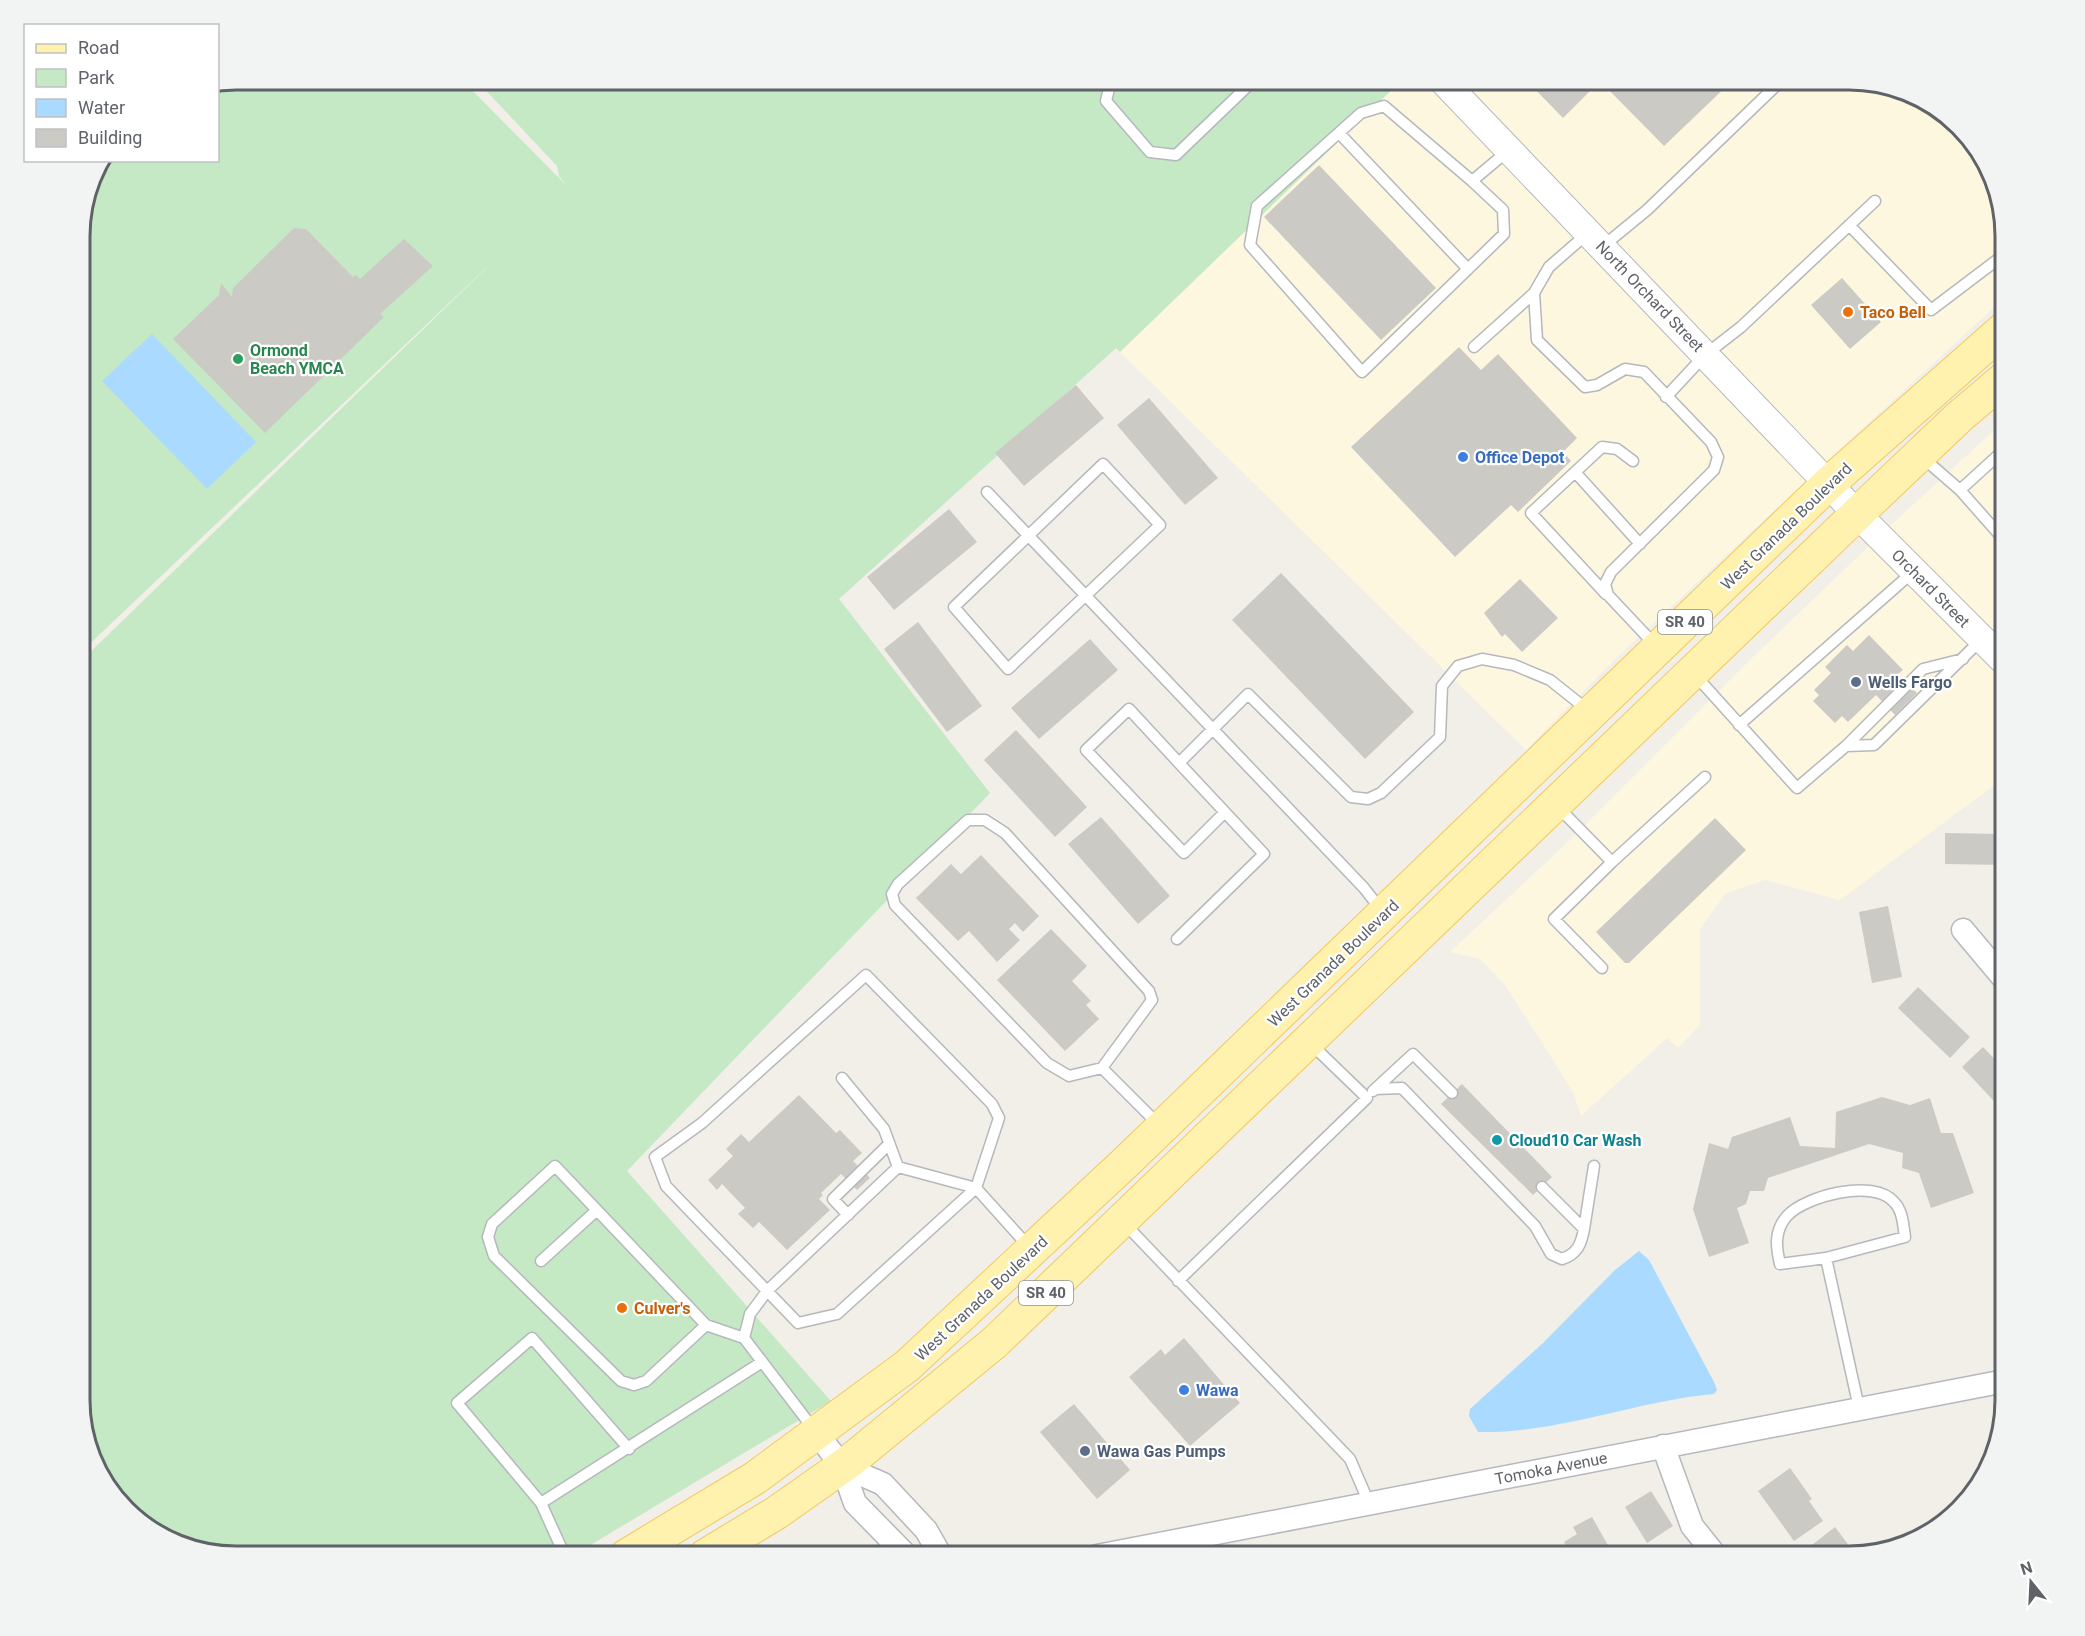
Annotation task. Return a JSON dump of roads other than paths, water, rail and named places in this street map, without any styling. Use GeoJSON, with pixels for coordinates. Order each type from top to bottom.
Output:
{"type":"FeatureCollection","features":[{"type":"Feature","properties":{"kind":"main road","name":"West Granada Boulevard"},"geometry":{"type":"LineString","coordinates":[[644,1546],[746,1485],[818,1435],[907,1366],[1161,1128],[1828,484],[1995,338]]}},
{"type":"Feature","properties":{"kind":"main road","name":"SR 40"},"geometry":{"type":"LineString","coordinates":[[723,1546],[776,1513],[842,1466],[994,1343],[1919,455],[1995,391]]}},
{"type":"Feature","properties":{"kind":"street","name":"North Orchard Street"},"geometry":{"type":"LineString","coordinates":[[1452,90],[1857,514]]}},
{"type":"Feature","properties":{"kind":"street","name":"Orchard Street"},"geometry":{"type":"LineString","coordinates":[[1857,514],[1995,652]]}},
{"type":"Feature","properties":{"kind":"street"},"geometry":{"type":"LineString","coordinates":[[1384,914],[1412,941]]}},
{"type":"Feature","properties":{"kind":"street"},"geometry":{"type":"LineString","coordinates":[[1963,930],[1995,967]]}},
{"type":"Feature","properties":{"kind":"street","name":"Tomoka Avenue"},"geometry":{"type":"LineString","coordinates":[[1152,1546],[1995,1383]]}},
{"type":"Feature","properties":{"kind":"street"},"geometry":{"type":"LineString","coordinates":[[818,1435],[842,1466],[855,1503],[896,1546]]}},
{"type":"Feature","properties":{"kind":"street"},"geometry":{"type":"LineString","coordinates":[[1663,1446],[1692,1526],[1707,1546]]}},
{"type":"Feature","properties":{"kind":"street"},"geometry":{"type":"LineString","coordinates":[[842,1466],[883,1484],[926,1530],[935,1546]]}},
{"type":"Feature","properties":{"kind":"lane"},"geometry":{"type":"LineString","coordinates":[[1109,90],[1106,101],[1150,152],[1176,155],[1244,90]]}},
{"type":"Feature","properties":{"kind":"lane"},"geometry":{"type":"LineString","coordinates":[[1474,348],[1534,293],[1549,267],[1647,210],[1772,90]]}},
{"type":"Feature","properties":{"kind":"lane"},"geometry":{"type":"LineString","coordinates":[[1384,106],[1503,210],[1504,234],[1362,372],[1250,246],[1257,206],[1339,133],[1361,113],[1384,106]]}},
{"type":"Feature","properties":{"kind":"lane"},"geometry":{"type":"LineString","coordinates":[[1339,133],[1467,269]]}},
{"type":"Feature","properties":{"kind":"lane"},"geometry":{"type":"LineString","coordinates":[[1472,181],[1509,150]]}},
{"type":"Feature","properties":{"kind":"lane"},"geometry":{"type":"LineString","coordinates":[[1666,397],[1705,355],[1741,327],[1875,201]]}},
{"type":"Feature","properties":{"kind":"lane"},"geometry":{"type":"LineString","coordinates":[[1849,225],[1931,310],[1995,262]]}},
{"type":"Feature","properties":{"kind":"lane"},"geometry":{"type":"LineString","coordinates":[[1534,293],[1537,340],[1585,387],[1597,385],[1626,369],[1644,372],[1711,442],[1718,457],[1714,471],[1611,572],[1605,584],[1608,596]]}},
{"type":"Feature","properties":{"kind":"lane"},"geometry":{"type":"LineString","coordinates":[[1633,461],[1617,449],[1602,447],[1531,513],[1659,648]]}},
{"type":"Feature","properties":{"kind":"lane"},"geometry":{"type":"LineString","coordinates":[[1919,455],[1960,490],[1995,530]]}},
{"type":"Feature","properties":{"kind":"lane"},"geometry":{"type":"LineString","coordinates":[[1960,490],[1995,460]]}},
{"type":"Feature","properties":{"kind":"lane"},"geometry":{"type":"LineString","coordinates":[[1103,464],[1160,525],[1008,669],[954,607],[1028,535],[1103,464]]}},
{"type":"Feature","properties":{"kind":"lane"},"geometry":{"type":"LineString","coordinates":[[1575,472],[1640,544]]}},
{"type":"Feature","properties":{"kind":"lane"},"geometry":{"type":"LineString","coordinates":[[987,492],[1364,888],[1384,914]]}},
{"type":"Feature","properties":{"kind":"lane"},"geometry":{"type":"LineString","coordinates":[[1739,726],[1914,571]]}},
{"type":"Feature","properties":{"kind":"lane"},"geometry":{"type":"LineString","coordinates":[[1846,746],[1874,745],[1982,639]]}},
{"type":"Feature","properties":{"kind":"lane"},"geometry":{"type":"LineString","coordinates":[[1179,763],[1248,694],[1351,796],[1368,799],[1381,794],[1440,737],[1442,686],[1458,666],[1482,659],[1514,665],[1550,680],[1592,713]]}},
{"type":"Feature","properties":{"kind":"lane"},"geometry":{"type":"LineString","coordinates":[[1692,671],[1797,788],[1846,746],[1923,669],[1964,659]]}},
{"type":"Feature","properties":{"kind":"lane"},"geometry":{"type":"LineString","coordinates":[[1177,939],[1264,854],[1225,812],[1179,763],[1128,710],[1086,750],[1184,853],[1225,812]]}},
{"type":"Feature","properties":{"kind":"lane"},"geometry":{"type":"LineString","coordinates":[[1602,968],[1554,919],[1705,777]]}},
{"type":"Feature","properties":{"kind":"lane"},"geometry":{"type":"LineString","coordinates":[[1555,804],[1612,862]]}},
{"type":"Feature","properties":{"kind":"lane"},"geometry":{"type":"LineString","coordinates":[[968,820],[985,820],[1005,833],[1149,991],[1152,1000],[1102,1068],[1069,1076],[1047,1063],[895,905],[892,894],[898,884],[968,820]]}},
{"type":"Feature","properties":{"kind":"lane"},"geometry":{"type":"LineString","coordinates":[[866,975],[992,1104],[999,1118],[976,1188],[837,1314],[798,1323],[666,1186],[655,1157],[702,1123],[866,975]]}},
{"type":"Feature","properties":{"kind":"lane"},"geometry":{"type":"LineString","coordinates":[[1308,1041],[1367,1098]]}},
{"type":"Feature","properties":{"kind":"lane"},"geometry":{"type":"LineString","coordinates":[[1178,1281],[1413,1053],[1452,1094]]}},
{"type":"Feature","properties":{"kind":"lane"},"geometry":{"type":"LineString","coordinates":[[1102,1068],[1161,1128]]}},
{"type":"Feature","properties":{"kind":"lane"},"geometry":{"type":"LineString","coordinates":[[842,1078],[884,1129],[898,1167]]}},
{"type":"Feature","properties":{"kind":"lane"},"geometry":{"type":"LineString","coordinates":[[1375,1089],[1402,1088],[1535,1226],[1551,1254],[1562,1259],[1574,1255],[1581,1242],[1594,1166]]}},
{"type":"Feature","properties":{"kind":"lane"},"geometry":{"type":"LineString","coordinates":[[848,1215],[833,1199],[890,1144]]}},
{"type":"Feature","properties":{"kind":"lane"},"geometry":{"type":"LineString","coordinates":[[706,1325],[646,1381],[634,1384],[621,1381],[494,1256],[488,1237],[492,1224],[555,1166],[706,1325],[744,1338],[818,1435]]}},
{"type":"Feature","properties":{"kind":"lane"},"geometry":{"type":"LineString","coordinates":[[898,1167],[976,1188],[1032,1251]]}},
{"type":"Feature","properties":{"kind":"lane"},"geometry":{"type":"LineString","coordinates":[[744,1338],[750,1314],[766,1291],[898,1167]]}},
{"type":"Feature","properties":{"kind":"lane"},"geometry":{"type":"LineString","coordinates":[[1542,1187],[1584,1229]]}},
{"type":"Feature","properties":{"kind":"lane"},"geometry":{"type":"LineString","coordinates":[[1862,1189],[1882,1193],[1894,1200],[1901,1211],[1905,1237],[1826,1258],[1780,1264],[1776,1244],[1786,1217],[1803,1203],[1862,1189]]}},
{"type":"Feature","properties":{"kind":"lane"},"geometry":{"type":"LineString","coordinates":[[541,1261],[597,1210]]}},
{"type":"Feature","properties":{"kind":"lane"},"geometry":{"type":"LineString","coordinates":[[1122,1220],[1350,1460],[1369,1503]]}},
{"type":"Feature","properties":{"kind":"lane"},"geometry":{"type":"LineString","coordinates":[[1826,1258],[1859,1408]]}},
{"type":"Feature","properties":{"kind":"lane"},"geometry":{"type":"LineString","coordinates":[[560,1546],[541,1503],[457,1403],[532,1338],[629,1449]]}},
{"type":"Feature","properties":{"kind":"lane"},"geometry":{"type":"LineString","coordinates":[[541,1503],[629,1449],[762,1362]]}},
{"type":"Feature","properties":{"kind":"water"},"geometry":{"type":"Polygon","coordinates":[[[152,334],[256,442],[207,489],[102,381],[152,334]]]}},
{"type":"Feature","properties":{"kind":"water"},"geometry":{"type":"Polygon","coordinates":[[[1639,1251],[1649,1260],[1714,1382],[1717,1390],[1714,1394],[1655,1403],[1538,1428],[1478,1432],[1469,1416],[1470,1409],[1543,1343],[1615,1270],[1639,1251]]]}},
{"type":"Feature","properties":{"kind":"place","name":"Taco Bell"},"geometry":{"type":"Point","coordinates":[1848,312]}},
{"type":"Feature","properties":{"kind":"place","name":"Ormond Beach YMCA"},"geometry":{"type":"Point","coordinates":[238,359]}},
{"type":"Feature","properties":{"kind":"place","name":"Office Depot"},"geometry":{"type":"Point","coordinates":[1463,457]}},
{"type":"Feature","properties":{"kind":"place","name":"Wells Fargo"},"geometry":{"type":"Point","coordinates":[1856,682]}},
{"type":"Feature","properties":{"kind":"place","name":"Cloud10 Car Wash"},"geometry":{"type":"Point","coordinates":[1497,1140]}},
{"type":"Feature","properties":{"kind":"place","name":"Culver's"},"geometry":{"type":"Point","coordinates":[622,1308]}},
{"type":"Feature","properties":{"kind":"place","name":"Wawa"},"geometry":{"type":"Point","coordinates":[1184,1390]}},
{"type":"Feature","properties":{"kind":"place","name":"Wawa Gas Pumps"},"geometry":{"type":"Point","coordinates":[1085,1451]}}]}
